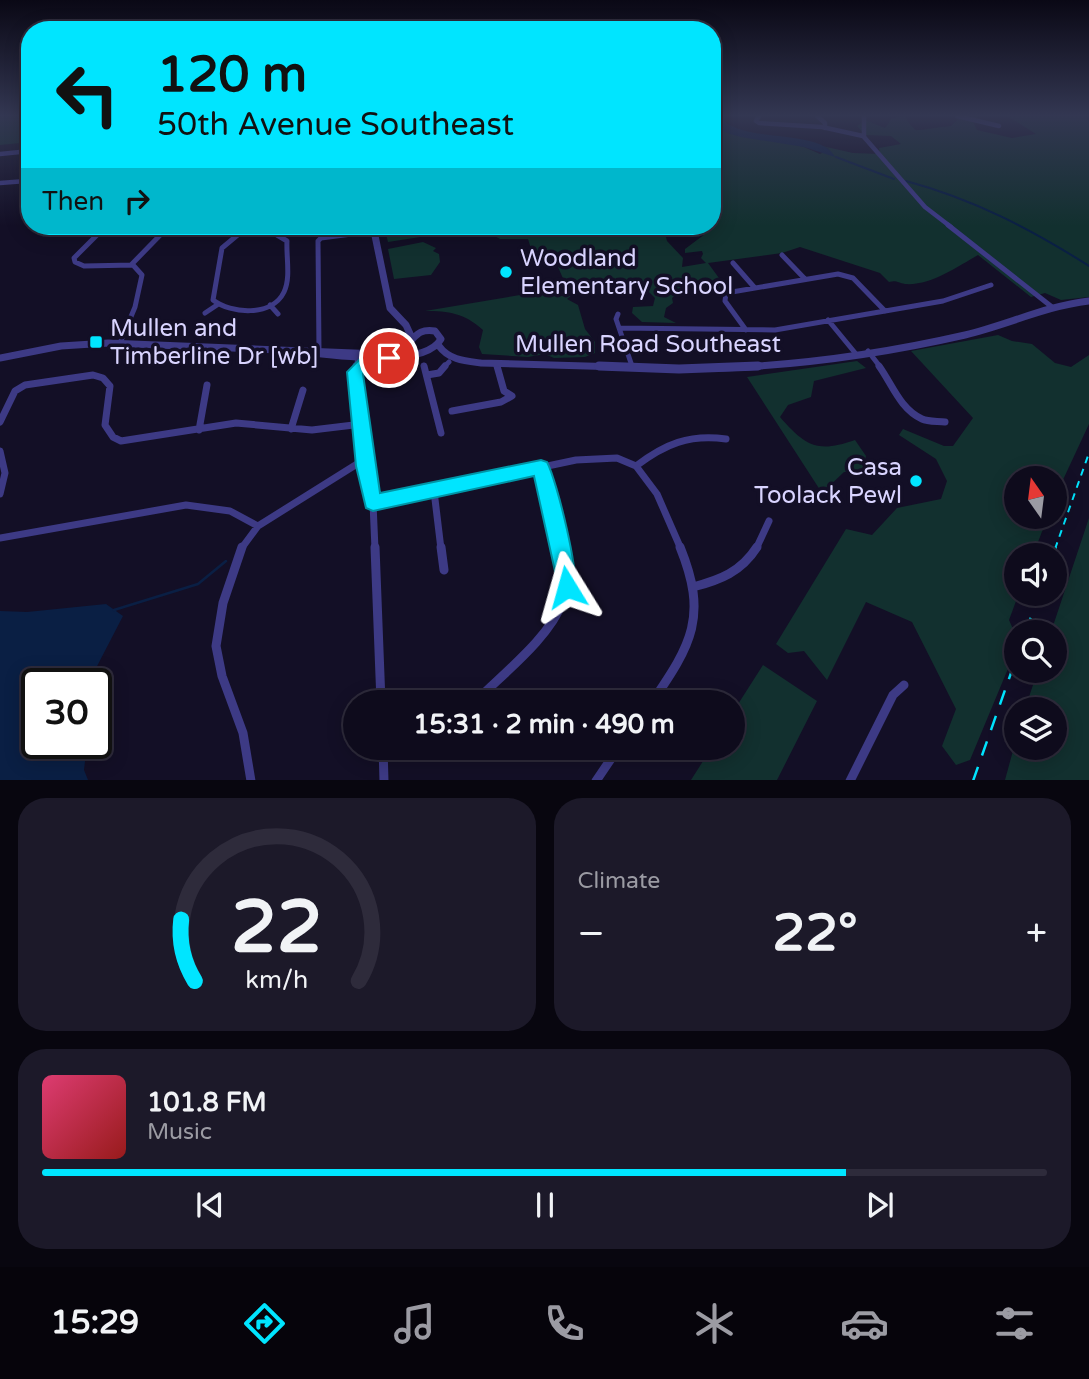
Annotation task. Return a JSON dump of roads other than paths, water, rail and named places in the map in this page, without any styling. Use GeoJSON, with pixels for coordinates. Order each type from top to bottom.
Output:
{"type":"FeatureCollection","features":[{"type":"Feature","properties":{"kind":"street"},"geometry":{"type":"LineString","coordinates":[[877,152],[925,207],[1052,307]]}},
{"type":"Feature","properties":{"kind":"street"},"geometry":{"type":"LineString","coordinates":[[0,183],[21,181]]}},
{"type":"Feature","properties":{"kind":"street"},"geometry":{"type":"LineString","coordinates":[[97,235],[74,258],[75,262],[84,266],[131,265],[139,268],[142,275],[135,307],[120,342]]}},
{"type":"Feature","properties":{"kind":"street"},"geometry":{"type":"LineString","coordinates":[[131,265],[160,235]]}},
{"type":"Feature","properties":{"kind":"street"},"geometry":{"type":"LineString","coordinates":[[238,235],[222,248],[212,294],[217,305],[240,310],[270,305],[284,291],[287,241],[280,235]]}},
{"type":"Feature","properties":{"kind":"street"},"geometry":{"type":"LineString","coordinates":[[319,351],[318,241],[321,238],[342,235]]}},
{"type":"Feature","properties":{"kind":"street"},"geometry":{"type":"LineString","coordinates":[[375,235],[390,308],[402,322],[409,338],[408,347],[420,352],[439,345]]}},
{"type":"Feature","properties":{"kind":"street"},"geometry":{"type":"LineString","coordinates":[[782,255],[805,279]]}},
{"type":"Feature","properties":{"kind":"street"},"geometry":{"type":"LineString","coordinates":[[733,263],[754,287]]}},
{"type":"Feature","properties":{"kind":"street"},"geometry":{"type":"LineString","coordinates":[[746,330],[724,296],[729,291],[838,274],[848,276],[885,311]]}},
{"type":"Feature","properties":{"kind":"street"},"geometry":{"type":"LineString","coordinates":[[620,328],[775,330],[943,301],[991,285]]}},
{"type":"Feature","properties":{"kind":"street","name":"Mullen Road Southeast"},"geometry":{"type":"LineString","coordinates":[[0,358],[61,346],[120,342],[319,351],[375,357],[401,349],[409,338],[424,330],[435,331],[440,335],[439,345],[444,354],[451,358],[495,363],[785,365],[974,333],[1052,307],[1089,301]]}},
{"type":"Feature","properties":{"kind":"street"},"geometry":{"type":"LineString","coordinates":[[205,313],[217,305]]}},
{"type":"Feature","properties":{"kind":"street"},"geometry":{"type":"LineString","coordinates":[[270,305],[278,314]]}},
{"type":"Feature","properties":{"kind":"street"},"geometry":{"type":"LineString","coordinates":[[618,314],[616,319],[632,366]]}},
{"type":"Feature","properties":{"kind":"street"},"geometry":{"type":"LineString","coordinates":[[828,320],[856,354]]}},
{"type":"Feature","properties":{"kind":"street"},"geometry":{"type":"LineString","coordinates":[[402,322],[424,330]]}},
{"type":"Feature","properties":{"kind":"street","name":"Mullen Road Southeast"},"geometry":{"type":"LineString","coordinates":[[296,351],[358,358],[420,352],[449,362],[481,365],[495,363]]}},
{"type":"Feature","properties":{"kind":"street"},"geometry":{"type":"LineString","coordinates":[[868,351],[890,381],[894,394],[922,419],[945,422]]}},
{"type":"Feature","properties":{"kind":"street"},"geometry":{"type":"LineString","coordinates":[[355,372],[375,357]]}},
{"type":"Feature","properties":{"kind":"street"},"geometry":{"type":"LineString","coordinates":[[358,358],[355,372],[373,503],[381,690]]}},
{"type":"Feature","properties":{"kind":"street"},"geometry":{"type":"LineString","coordinates":[[427,375],[446,369],[449,362]]}},
{"type":"Feature","properties":{"kind":"street"},"geometry":{"type":"LineString","coordinates":[[452,411],[501,402],[512,396],[504,391],[495,363]]}},
{"type":"Feature","properties":{"kind":"street"},"geometry":{"type":"LineString","coordinates":[[424,366],[441,433]]}},
{"type":"Feature","properties":{"kind":"street"},"geometry":{"type":"LineString","coordinates":[[0,422],[15,391],[24,384],[93,375],[103,378],[110,386],[105,429],[109,436],[121,441],[251,423],[290,429],[331,429],[362,424]]}},
{"type":"Feature","properties":{"kind":"street"},"geometry":{"type":"LineString","coordinates":[[199,430],[207,384]]}},
{"type":"Feature","properties":{"kind":"street"},"geometry":{"type":"LineString","coordinates":[[290,429],[303,390]]}},
{"type":"Feature","properties":{"kind":"street"},"geometry":{"type":"LineString","coordinates":[[636,466],[651,454],[686,437],[704,435],[726,439]]}},
{"type":"Feature","properties":{"kind":"street"},"geometry":{"type":"LineString","coordinates":[[0,452],[6,469],[6,480],[0,494]]}},
{"type":"Feature","properties":{"kind":"street"},"geometry":{"type":"LineString","coordinates":[[373,503],[541,467],[609,457],[636,466],[656,492],[693,587],[693,619],[688,644],[682,660],[661,690]]}},
{"type":"Feature","properties":{"kind":"street"},"geometry":{"type":"LineString","coordinates":[[251,780],[243,732],[223,684],[217,638],[219,618],[241,549],[250,532],[258,526],[330,484],[365,459]]}},
{"type":"Feature","properties":{"kind":"street"},"geometry":{"type":"LineString","coordinates":[[487,690],[557,614],[564,600],[567,587],[565,569],[541,467]]}},
{"type":"Feature","properties":{"kind":"street"},"geometry":{"type":"LineString","coordinates":[[434,491],[444,570]]}},
{"type":"Feature","properties":{"kind":"street"},"geometry":{"type":"LineString","coordinates":[[0,538],[186,505],[230,511],[258,526]]}},
{"type":"Feature","properties":{"kind":"street"},"geometry":{"type":"LineString","coordinates":[[693,587],[723,580],[737,573],[757,549],[769,521]]}},
{"type":"Feature","properties":{"kind":"street"},"geometry":{"type":"LineString","coordinates":[[850,780],[893,695],[904,685]]}},
{"type":"Feature","properties":{"kind":"street"},"geometry":{"type":"LineString","coordinates":[[383,760],[384,780]]}},
{"type":"Feature","properties":{"kind":"street"},"geometry":{"type":"LineString","coordinates":[[596,780],[610,760]]}},
{"type":"Feature","properties":{"kind":"water"},"geometry":{"type":"Polygon","coordinates":[[[106,604],[123,616],[96,668],[21,668],[21,759],[85,759],[84,770],[88,780],[0,780],[0,611],[27,612],[106,604]]]}},
{"type":"Feature","properties":{"kind":"waterway"},"geometry":{"type":"LineString","coordinates":[[836,157],[894,179]]}},
{"type":"Feature","properties":{"kind":"waterway"},"geometry":{"type":"LineString","coordinates":[[906,181],[1001,216],[1089,266]]}},
{"type":"Feature","properties":{"kind":"waterway"},"geometry":{"type":"LineString","coordinates":[[114,610],[198,584],[226,561]]}},
{"type":"Feature","properties":{"kind":"railway"},"geometry":{"type":"LineString","coordinates":[[1057,543],[1089,453]]}},
{"type":"Feature","properties":{"kind":"railway"},"geometry":{"type":"LineString","coordinates":[[1030,620],[1035,606]]}},
{"type":"Feature","properties":{"kind":"railway"},"geometry":{"type":"LineString","coordinates":[[973,780],[1007,683]]}},
{"type":"Feature","properties":{"kind":"place","name":"Woodland Elementary School"},"geometry":{"type":"Point","coordinates":[506,272]}},
{"type":"Feature","properties":{"kind":"place","name":"Mullen and Timberline Dr [wb]"},"geometry":{"type":"Point","coordinates":[96,342]}},
{"type":"Feature","properties":{"kind":"place","name":"Casa Toolack Pewl"},"geometry":{"type":"Point","coordinates":[916,481]}}]}
